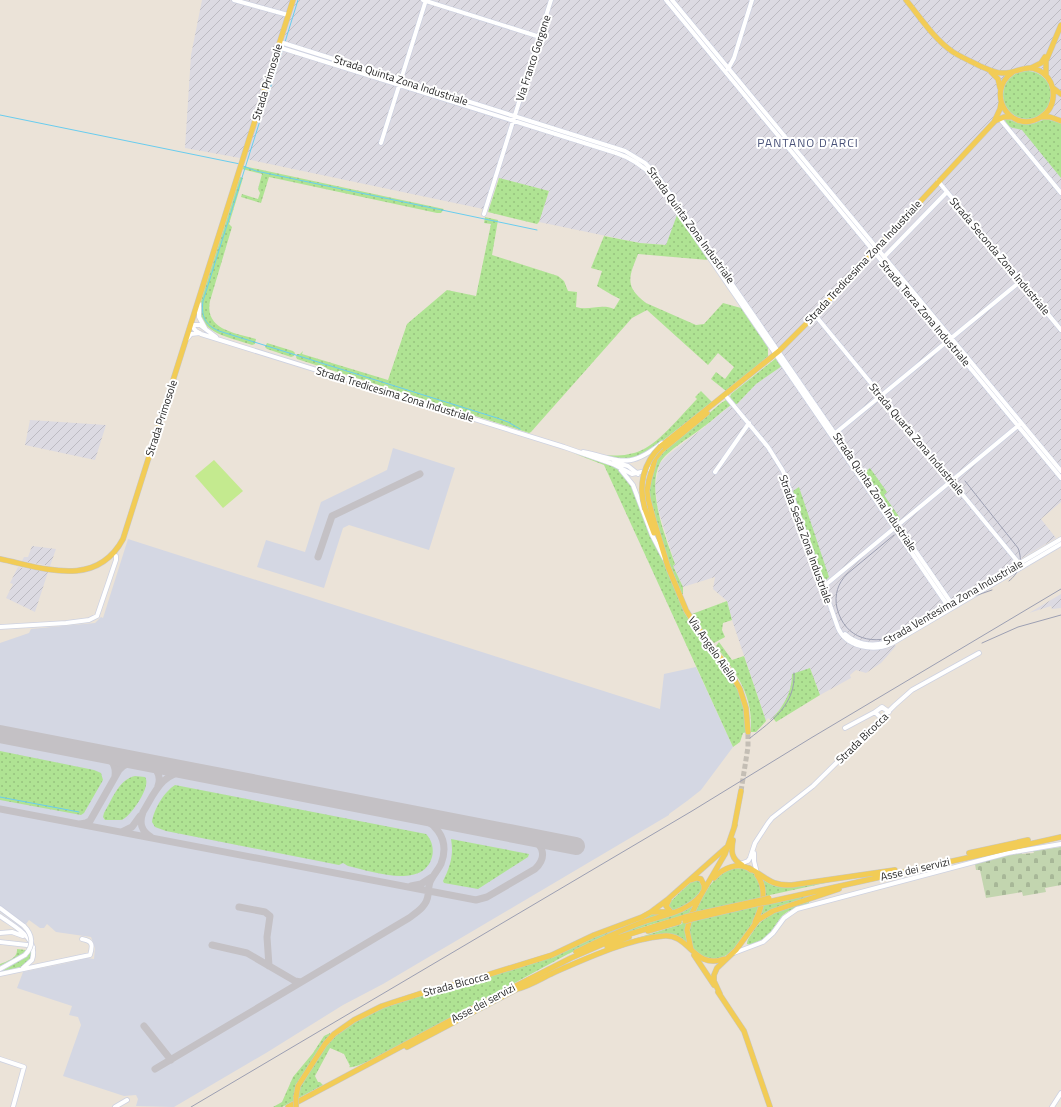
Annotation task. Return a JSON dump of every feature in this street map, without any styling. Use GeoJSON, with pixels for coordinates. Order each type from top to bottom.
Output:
{"type":"FeatureCollection","features":[{"type":"Feature","properties":{"kind":"main road","name":"Strada Primosole"},"geometry":{"type":"LineString","coordinates":[[0,559],[58,571],[71,572],[95,566],[108,558],[121,542],[293,0]]}},
{"type":"Feature","properties":{"kind":"main road"},"geometry":{"type":"LineString","coordinates":[[906,0],[940,41],[966,60],[987,69],[1003,73],[1030,68],[1041,63],[1049,52]]}},
{"type":"Feature","properties":{"kind":"main road"},"geometry":{"type":"LineString","coordinates":[[1046,76],[1045,68],[1049,52],[1061,25]]}},
{"type":"Feature","properties":{"kind":"main road"},"geometry":{"type":"LineString","coordinates":[[1001,103],[1006,112],[1021,121],[1033,121],[1047,112],[1052,105],[1054,97],[1051,82],[1038,70],[1030,68]]}},
{"type":"Feature","properties":{"kind":"main road"},"geometry":{"type":"LineString","coordinates":[[987,69],[998,79],[1000,90],[1000,109],[994,122]]}},
{"type":"Feature","properties":{"kind":"main road"},"geometry":{"type":"LineString","coordinates":[[1000,90],[1004,80],[1013,72]]}},
{"type":"Feature","properties":{"kind":"main road"},"geometry":{"type":"LineString","coordinates":[[1053,88],[1061,94]]}},
{"type":"Feature","properties":{"kind":"main road"},"geometry":{"type":"LineString","coordinates":[[994,122],[1004,117],[1013,117]]}},
{"type":"Feature","properties":{"kind":"main road"},"geometry":{"type":"LineString","coordinates":[[1041,117],[1050,117],[1061,121]]}},
{"type":"Feature","properties":{"kind":"main road","name":"Strada Tredicesima Zona Industriale"},"geometry":{"type":"LineString","coordinates":[[725,395],[777,353],[815,315],[994,122]]}},
{"type":"Feature","properties":{"kind":"main road"},"geometry":{"type":"LineString","coordinates":[[668,567],[645,509],[642,492],[643,478],[650,461],[661,446],[725,395]]}},
{"type":"Feature","properties":{"kind":"main road"},"geometry":{"type":"LineString","coordinates":[[668,567],[654,521],[647,491],[655,459],[662,450],[725,395]]}},
{"type":"Feature","properties":{"kind":"main road","name":"Via Angelo Aiello"},"geometry":{"type":"LineString","coordinates":[[668,567],[682,603],[690,617],[738,683],[744,702],[748,732]]}},
{"type":"Feature","properties":{"kind":"main road"},"geometry":{"type":"LineString","coordinates":[[740,791],[732,853],[734,860],[773,883],[787,885],[895,870]]}},
{"type":"Feature","properties":{"kind":"main road"},"geometry":{"type":"LineString","coordinates":[[735,825],[729,845],[702,892],[691,916],[687,930],[688,939],[692,952],[744,1031],[770,1107]]}},
{"type":"Feature","properties":{"kind":"main road","name":"Asse dei servizi"},"geometry":{"type":"LineString","coordinates":[[768,900],[1061,833]]}},
{"type":"Feature","properties":{"kind":"main road","name":"Asse dei servizi"},"geometry":{"type":"LineString","coordinates":[[768,900],[1061,837]]}},
{"type":"Feature","properties":{"kind":"main road"},"geometry":{"type":"LineString","coordinates":[[687,883],[729,845]]}},
{"type":"Feature","properties":{"kind":"main road"},"geometry":{"type":"LineString","coordinates":[[707,884],[723,870],[734,866],[744,866],[759,879],[763,891],[763,901],[752,928]]}},
{"type":"Feature","properties":{"kind":"main road"},"geometry":{"type":"LineString","coordinates":[[720,994],[714,981],[714,975],[720,964],[744,940],[758,920],[773,911],[840,889],[924,867]]}},
{"type":"Feature","properties":{"kind":"main road"},"geometry":{"type":"LineString","coordinates":[[504,992],[517,982],[590,945],[640,923],[690,906],[702,892],[704,883],[699,878],[694,878],[651,912]]}},
{"type":"Feature","properties":{"kind":"main road"},"geometry":{"type":"LineString","coordinates":[[673,912],[667,909],[666,904],[677,891]]}},
{"type":"Feature","properties":{"kind":"main road"},"geometry":{"type":"LineString","coordinates":[[685,919],[768,900]]}},
{"type":"Feature","properties":{"kind":"main road"},"geometry":{"type":"LineString","coordinates":[[651,912],[673,912]]}},
{"type":"Feature","properties":{"kind":"main road","name":"Strada Bicocca"},"geometry":{"type":"LineString","coordinates":[[296,1107],[298,1086],[325,1044],[334,1034],[354,1020],[382,1006],[552,955],[594,935],[642,917],[651,912]]}},
{"type":"Feature","properties":{"kind":"main road","name":"Asse dei servizi"},"geometry":{"type":"LineString","coordinates":[[288,1107],[504,992],[590,949],[640,930],[685,919]]}},
{"type":"Feature","properties":{"kind":"main road","name":"Asse dei servizi"},"geometry":{"type":"LineString","coordinates":[[296,1107],[516,989],[566,964],[641,933],[685,919]]}},
{"type":"Feature","properties":{"kind":"main road"},"geometry":{"type":"LineString","coordinates":[[516,989],[523,988],[564,968],[627,944],[657,937],[676,937],[699,958],[708,961],[720,960],[730,955]]}},
{"type":"Feature","properties":{"kind":"street"},"geometry":{"type":"LineString","coordinates":[[234,0],[288,16]]}},
{"type":"Feature","properties":{"kind":"street"},"geometry":{"type":"LineString","coordinates":[[381,143],[425,0],[540,37]]}},
{"type":"Feature","properties":{"kind":"street","name":"Via Franco Gorgone"},"geometry":{"type":"LineString","coordinates":[[484,214],[551,0]]}},
{"type":"Feature","properties":{"kind":"street","name":"Strada Terza Zona Industriale"},"geometry":{"type":"LineString","coordinates":[[666,0],[727,70]]}},
{"type":"Feature","properties":{"kind":"street","name":"Strada Terza Zona Industriale"},"geometry":{"type":"LineString","coordinates":[[672,0],[807,168],[1029,436],[1061,478]]}},
{"type":"Feature","properties":{"kind":"street"},"geometry":{"type":"LineString","coordinates":[[674,10],[678,0]]}},
{"type":"Feature","properties":{"kind":"street"},"geometry":{"type":"LineString","coordinates":[[727,70],[734,58],[752,0]]}},
{"type":"Feature","properties":{"kind":"street","name":"Strada Quinta Zona Industriale"},"geometry":{"type":"LineString","coordinates":[[279,44],[514,118],[628,155],[645,162],[658,174],[777,353],[951,606]]}},
{"type":"Feature","properties":{"kind":"street"},"geometry":{"type":"LineString","coordinates":[[1000,119],[1061,193]]}},
{"type":"Feature","properties":{"kind":"street","name":"Strada Quinta Zona Industriale"},"geometry":{"type":"LineString","coordinates":[[628,155],[643,166],[655,178],[769,345],[777,353]]}},
{"type":"Feature","properties":{"kind":"street","name":"Strada Seconda Zona Industriale"},"geometry":{"type":"LineString","coordinates":[[938,181],[1061,330]]}},
{"type":"Feature","properties":{"kind":"street"},"geometry":{"type":"LineString","coordinates":[[884,257],[947,192]]}},
{"type":"Feature","properties":{"kind":"street","name":"Strada Terza Zona Industriale"},"geometry":{"type":"LineString","coordinates":[[875,250],[884,257],[900,281]]}},
{"type":"Feature","properties":{"kind":"street"},"geometry":{"type":"LineString","coordinates":[[834,435],[1021,281]]}},
{"type":"Feature","properties":{"kind":"street"},"geometry":{"type":"LineString","coordinates":[[201,292],[198,313],[205,328]]}},
{"type":"Feature","properties":{"kind":"street","name":"Strada Quarta Zona Industriale"},"geometry":{"type":"LineString","coordinates":[[815,315],[1021,565]]}},
{"type":"Feature","properties":{"kind":"street"},"geometry":{"type":"LineString","coordinates":[[191,325],[198,324],[216,338]]}},
{"type":"Feature","properties":{"kind":"street"},"geometry":{"type":"LineString","coordinates":[[191,325],[201,334]]}},
{"type":"Feature","properties":{"kind":"street"},"geometry":{"type":"LineString","coordinates":[[186,341],[191,334],[201,334]]}},
{"type":"Feature","properties":{"kind":"street","name":"Strada Tredicesima Zona Industriale"},"geometry":{"type":"LineString","coordinates":[[201,334],[574,450]]}},
{"type":"Feature","properties":{"kind":"street"},"geometry":{"type":"LineString","coordinates":[[768,361],[770,351],[769,345]]}},
{"type":"Feature","properties":{"kind":"street","name":"Strada Sesta Zona Industriale"},"geometry":{"type":"LineString","coordinates":[[725,395],[749,423],[783,471],[838,628]]}},
{"type":"Feature","properties":{"kind":"street"},"geometry":{"type":"LineString","coordinates":[[574,450],[615,460],[637,459],[650,452],[698,416]]}},
{"type":"Feature","properties":{"kind":"street"},"geometry":{"type":"LineString","coordinates":[[715,472],[749,423]]}},
{"type":"Feature","properties":{"kind":"street"},"geometry":{"type":"LineString","coordinates":[[823,586],[1020,425]]}},
{"type":"Feature","properties":{"kind":"street","name":"Strada Terza Zona Industriale"},"geometry":{"type":"LineString","coordinates":[[1029,436],[1061,471]]}},
{"type":"Feature","properties":{"kind":"street"},"geometry":{"type":"LineString","coordinates":[[574,450],[630,473],[638,474],[646,471],[655,459]]}},
{"type":"Feature","properties":{"kind":"street"},"geometry":{"type":"LineString","coordinates":[[588,453],[628,466],[638,474],[645,483],[647,491]]}},
{"type":"Feature","properties":{"kind":"street"},"geometry":{"type":"LineString","coordinates":[[618,467],[626,474],[633,485],[652,535],[664,558]]}},
{"type":"Feature","properties":{"kind":"street","name":"Strada Ventesima Zona Industriale"},"geometry":{"type":"LineString","coordinates":[[838,628],[841,634],[848,640],[867,648],[884,647],[1050,548],[1061,539]]}},
{"type":"Feature","properties":{"kind":"street","name":"Strada Ventesima Zona Industriale"},"geometry":{"type":"LineString","coordinates":[[1050,548],[1061,544]]}},
{"type":"Feature","properties":{"kind":"street"},"geometry":{"type":"LineString","coordinates":[[0,627],[66,623],[89,620],[97,616],[114,567],[116,556]]}},
{"type":"Feature","properties":{"kind":"street","name":"Strada Bicocca"},"geometry":{"type":"LineString","coordinates":[[758,839],[772,818],[813,786],[912,690],[979,653]]}},
{"type":"Feature","properties":{"kind":"street"},"geometry":{"type":"LineString","coordinates":[[845,728],[882,707],[889,712]]}},
{"type":"Feature","properties":{"kind":"street"},"geometry":{"type":"LineString","coordinates":[[875,712],[882,719]]}},
{"type":"Feature","properties":{"kind":"street"},"geometry":{"type":"LineString","coordinates":[[744,866],[748,861],[758,839]]}},
{"type":"Feature","properties":{"kind":"street"},"geometry":{"type":"LineString","coordinates":[[758,839],[754,857],[759,879]]}},
{"type":"Feature","properties":{"kind":"street"},"geometry":{"type":"LineString","coordinates":[[730,955],[757,946],[769,938],[784,918],[797,909],[1008,853],[1061,844]]}},
{"type":"Feature","properties":{"kind":"street"},"geometry":{"type":"LineString","coordinates":[[0,908],[30,932],[32,941],[30,948],[25,955],[0,969]]}},
{"type":"Feature","properties":{"kind":"street"},"geometry":{"type":"LineString","coordinates":[[0,916],[27,937],[33,947],[32,960],[21,970]]}},
{"type":"Feature","properties":{"kind":"street"},"geometry":{"type":"LineString","coordinates":[[1,934],[12,932],[30,941]]}},
{"type":"Feature","properties":{"kind":"street"},"geometry":{"type":"LineString","coordinates":[[0,974],[90,955],[92,948],[91,942],[82,939]]}},
{"type":"Feature","properties":{"kind":"street"},"geometry":{"type":"LineString","coordinates":[[744,940],[744,943],[747,946],[757,946]]}},
{"type":"Feature","properties":{"kind":"street"},"geometry":{"type":"LineString","coordinates":[[0,942],[33,947]]}},
{"type":"Feature","properties":{"kind":"street"},"geometry":{"type":"LineString","coordinates":[[0,1060],[24,1067],[13,1107]]}},
{"type":"Feature","properties":{"kind":"street"},"geometry":{"type":"LineString","coordinates":[[1052,1107],[1061,1093]]}},
{"type":"Feature","properties":{"kind":"street"},"geometry":{"type":"LineString","coordinates":[[115,1107],[127,1100]]}},
{"type":"Feature","properties":{"kind":"shaded area"},"geometry":{"type":"Polygon","coordinates":[[[202,0],[1061,0],[1061,502],[1041,519],[1056,538],[888,637],[882,639],[887,649],[895,645],[896,646],[881,663],[866,673],[856,670],[850,675],[851,678],[820,695],[810,668],[792,683],[788,696],[781,708],[771,720],[768,718],[766,721],[727,601],[713,589],[715,577],[683,587],[673,566],[675,564],[658,509],[655,486],[660,463],[669,454],[731,405],[737,404],[756,384],[782,366],[678,215],[667,245],[640,243],[539,222],[549,191],[498,178],[488,210],[251,160],[185,148],[191,55],[202,0]]]}},
{"type":"Feature","properties":{"kind":"shaded area"},"geometry":{"type":"Polygon","coordinates":[[[30,420],[106,425],[95,460],[25,445],[30,420]]]}},
{"type":"Feature","properties":{"kind":"shaded area"},"geometry":{"type":"Polygon","coordinates":[[[393,448],[455,468],[429,550],[349,525],[343,528],[324,588],[257,567],[266,540],[305,552],[321,502],[387,470],[393,448]]]}},
{"type":"Feature","properties":{"kind":"shaded area"},"geometry":{"type":"Polygon","coordinates":[[[128,539],[660,709],[664,674],[696,667],[733,747],[701,790],[669,815],[383,984],[343,1005],[266,1053],[174,1107],[136,1106],[138,1099],[136,1095],[124,1096],[63,1076],[81,1025],[78,1017],[69,1015],[72,1006],[17,988],[23,972],[87,958],[94,959],[95,948],[91,937],[56,932],[47,924],[44,928],[40,928],[29,920],[23,928],[0,912],[0,643],[29,633],[31,629],[95,623],[101,617],[103,618],[128,539]]]}},
{"type":"Feature","properties":{"kind":"shaded area"},"geometry":{"type":"Polygon","coordinates":[[[32,546],[56,549],[50,566],[22,561],[24,557],[28,557],[32,546]]]}},
{"type":"Feature","properties":{"kind":"shaded area"},"geometry":{"type":"Polygon","coordinates":[[[18,567],[48,572],[35,612],[6,598],[13,584],[10,583],[18,567]]]}},
{"type":"Feature","properties":{"kind":"shaded area"},"geometry":{"type":"Polygon","coordinates":[[[1061,594],[1061,608],[1052,609],[1051,606],[1029,613],[1061,594]]]}},
{"type":"Feature","properties":{"kind":"green space"},"geometry":{"type":"Polygon","coordinates":[[[1022,71],[1032,71],[1041,75],[1047,81],[1050,86],[1050,104],[1041,115],[1032,119],[1022,119],[1013,115],[1007,109],[1003,100],[1003,90],[1007,81],[1013,75],[1022,71]]]}},
{"type":"Feature","properties":{"kind":"green space"},"geometry":{"type":"Polygon","coordinates":[[[1006,119],[1024,124],[1035,123],[1046,119],[1061,123],[1061,178],[1022,130],[1009,127],[1005,121],[1006,119]]]}},
{"type":"Feature","properties":{"kind":"green space"},"geometry":{"type":"Polygon","coordinates":[[[243,166],[444,209],[441,213],[437,213],[269,177],[261,203],[241,197],[242,194],[258,199],[260,193],[258,189],[262,174],[242,169],[243,166]]]}},
{"type":"Feature","properties":{"kind":"green space"},"geometry":{"type":"Polygon","coordinates":[[[240,177],[243,178],[229,224],[232,227],[210,301],[209,311],[212,318],[223,329],[256,339],[255,344],[252,345],[214,331],[207,326],[202,318],[200,309],[202,297],[240,177]]]}},
{"type":"Feature","properties":{"kind":"green space"},"geometry":{"type":"Polygon","coordinates":[[[499,178],[549,191],[537,224],[488,212],[499,178]]]}},
{"type":"Feature","properties":{"kind":"green space"},"geometry":{"type":"Polygon","coordinates":[[[677,215],[708,260],[638,254],[632,269],[630,281],[631,286],[639,297],[646,303],[696,325],[704,324],[723,303],[741,308],[768,347],[768,357],[726,391],[711,379],[716,372],[725,379],[734,367],[718,353],[708,365],[647,310],[632,318],[529,433],[297,359],[296,357],[297,354],[300,354],[303,351],[302,354],[388,380],[407,324],[447,290],[476,296],[491,224],[484,223],[485,217],[498,220],[492,255],[558,276],[564,281],[568,291],[577,292],[576,307],[609,307],[614,309],[620,299],[597,286],[602,271],[591,268],[604,236],[640,243],[666,245],[677,215]]]}},
{"type":"Feature","properties":{"kind":"green space"},"geometry":{"type":"Polygon","coordinates":[[[267,343],[293,351],[295,353],[294,356],[291,357],[267,349],[265,347],[267,343]]]}},
{"type":"Feature","properties":{"kind":"green space"},"geometry":{"type":"Polygon","coordinates":[[[775,359],[777,359],[782,366],[756,384],[737,404],[735,404],[730,397],[731,394],[775,359]]]}},
{"type":"Feature","properties":{"kind":"green space"},"geometry":{"type":"Polygon","coordinates":[[[701,391],[712,402],[647,453],[631,459],[615,459],[602,455],[627,454],[637,452],[649,446],[664,434],[697,399],[695,397],[701,391]]]}},
{"type":"Feature","properties":{"kind":"green space"},"geometry":{"type":"Polygon","coordinates":[[[726,400],[731,405],[679,444],[663,458],[656,474],[655,487],[659,514],[675,564],[673,566],[683,587],[682,594],[662,545],[654,520],[649,490],[650,475],[659,456],[726,400]]]}},
{"type":"Feature","properties":{"kind":"green space"},"geometry":{"type":"Polygon","coordinates":[[[573,453],[618,468],[632,485],[684,612],[728,671],[742,698],[747,732],[743,733],[740,742],[733,747],[604,465],[573,453]]]}},
{"type":"Feature","properties":{"kind":"green space"},"geometry":{"type":"Polygon","coordinates":[[[214,460],[243,491],[223,508],[195,476],[214,460]]]}},
{"type":"Feature","properties":{"kind":"green space"},"geometry":{"type":"Polygon","coordinates":[[[870,468],[887,492],[884,495],[900,520],[897,520],[865,472],[870,468]]]}},
{"type":"Feature","properties":{"kind":"green space"},"geometry":{"type":"Polygon","coordinates":[[[799,487],[829,577],[824,582],[793,491],[799,487]]]}},
{"type":"Feature","properties":{"kind":"green space"},"geometry":{"type":"Polygon","coordinates":[[[727,601],[732,620],[723,623],[722,630],[725,637],[714,643],[692,614],[727,601]]]}},
{"type":"Feature","properties":{"kind":"green space"},"geometry":{"type":"Polygon","coordinates":[[[719,642],[732,660],[744,656],[766,721],[756,732],[751,732],[750,710],[745,692],[732,668],[716,646],[719,642]]]}},
{"type":"Feature","properties":{"kind":"green space"},"geometry":{"type":"Polygon","coordinates":[[[810,668],[820,695],[776,722],[773,718],[787,698],[791,687],[792,674],[810,668]]]}},
{"type":"Feature","properties":{"kind":"green space"},"geometry":{"type":"Polygon","coordinates":[[[0,751],[94,770],[101,773],[103,780],[84,813],[81,815],[0,800],[0,751]]]}},
{"type":"Feature","properties":{"kind":"green space"},"geometry":{"type":"Polygon","coordinates":[[[135,776],[145,777],[146,781],[146,787],[140,800],[130,813],[122,820],[105,820],[103,817],[104,813],[116,791],[125,781],[135,776]]]}},
{"type":"Feature","properties":{"kind":"green space"},"geometry":{"type":"Polygon","coordinates":[[[175,785],[426,834],[432,845],[432,857],[427,867],[418,873],[408,876],[395,876],[348,866],[343,863],[339,865],[166,831],[155,827],[152,822],[160,801],[175,785]]]}},
{"type":"Feature","properties":{"kind":"green space"},"geometry":{"type":"Polygon","coordinates":[[[451,839],[529,854],[528,857],[478,889],[444,883],[443,881],[448,871],[452,856],[451,839]]]}},
{"type":"Feature","properties":{"kind":"green space"},"geometry":{"type":"Polygon","coordinates":[[[1061,847],[1061,885],[1045,888],[1046,892],[1023,896],[1022,892],[986,898],[980,870],[976,870],[975,864],[1004,856],[1034,853],[1033,851],[1061,847]]]}},
{"type":"Feature","properties":{"kind":"green space"},"geometry":{"type":"Polygon","coordinates":[[[736,868],[750,871],[758,879],[761,890],[760,904],[748,931],[732,951],[720,958],[709,959],[701,956],[694,950],[689,934],[692,917],[701,899],[718,876],[728,870],[736,868]]]}},
{"type":"Feature","properties":{"kind":"green space"},"geometry":{"type":"Polygon","coordinates":[[[699,879],[703,887],[694,901],[674,911],[671,910],[668,904],[693,880],[699,879]]]}},
{"type":"Feature","properties":{"kind":"green space"},"geometry":{"type":"Polygon","coordinates":[[[762,879],[779,887],[839,880],[770,895],[768,904],[830,890],[771,910],[758,917],[762,879]]]}},
{"type":"Feature","properties":{"kind":"green space"},"geometry":{"type":"Polygon","coordinates":[[[809,902],[809,904],[795,908],[783,915],[768,936],[759,944],[747,944],[758,926],[770,915],[809,902]]]}},
{"type":"Feature","properties":{"kind":"green space"},"geometry":{"type":"Polygon","coordinates":[[[695,904],[685,934],[688,945],[677,936],[618,944],[682,924],[685,915],[611,938],[631,929],[684,911],[695,904]]]}},
{"type":"Feature","properties":{"kind":"green space"},"geometry":{"type":"Polygon","coordinates":[[[656,913],[668,913],[603,938],[568,954],[363,1064],[349,1067],[350,1066],[344,1054],[330,1048],[315,1076],[318,1082],[323,1085],[282,1107],[273,1107],[282,1102],[293,1077],[313,1053],[324,1036],[330,1033],[331,1035],[300,1086],[334,1036],[368,1014],[396,1003],[538,962],[597,935],[656,913]]]}},
{"type":"Feature","properties":{"kind":"green space"},"geometry":{"type":"Polygon","coordinates":[[[28,946],[32,949],[31,959],[24,966],[0,972],[26,957],[12,960],[0,966],[0,964],[16,955],[17,949],[26,950],[28,946]]]}},
{"type":"Feature","properties":{"kind":"waterway"},"geometry":{"type":"LineString","coordinates":[[285,42],[298,0]]}},
{"type":"Feature","properties":{"kind":"waterway"},"geometry":{"type":"LineString","coordinates":[[282,51],[203,301],[203,316],[207,323],[219,331],[497,418],[520,429]]}},
{"type":"Feature","properties":{"kind":"waterway"},"geometry":{"type":"LineString","coordinates":[[0,115],[240,164]]}},
{"type":"Feature","properties":{"kind":"waterway"},"geometry":{"type":"LineString","coordinates":[[243,166],[256,171],[537,230]]}},
{"type":"Feature","properties":{"kind":"waterway"},"geometry":{"type":"LineString","coordinates":[[0,797],[79,812]]}},
{"type":"Feature","properties":{"kind":"taxiway"},"geometry":{"type":"LineString","coordinates":[[318,557],[332,516],[420,474]]}},
{"type":"Feature","properties":{"kind":"taxiway"},"geometry":{"type":"LineString","coordinates":[[94,752],[107,757],[113,763],[115,776]]}},
{"type":"Feature","properties":{"kind":"taxiway"},"geometry":{"type":"LineString","coordinates":[[80,824],[90,821],[119,770],[129,763],[141,762]]}},
{"type":"Feature","properties":{"kind":"taxiway"},"geometry":{"type":"LineString","coordinates":[[144,762],[155,768],[157,771],[159,778],[158,786]]}},
{"type":"Feature","properties":{"kind":"taxiway"},"geometry":{"type":"LineString","coordinates":[[151,837],[145,832],[141,823],[143,812],[151,797],[160,784],[166,779],[180,772],[189,771]]}},
{"type":"Feature","properties":{"kind":"taxiway"},"geometry":{"type":"LineString","coordinates":[[0,809],[476,900],[487,897],[535,869],[539,865],[542,856],[541,848],[539,844],[531,837]]}},
{"type":"Feature","properties":{"kind":"taxiway"},"geometry":{"type":"LineString","coordinates":[[155,1069],[409,918],[421,908],[426,902],[430,882],[441,864],[444,855],[444,846],[442,838],[433,825],[426,820],[409,814]]}},
{"type":"Feature","properties":{"kind":"taxiway"},"geometry":{"type":"LineString","coordinates":[[122,832],[132,827],[140,816]]}},
{"type":"Feature","properties":{"kind":"taxiway"},"geometry":{"type":"LineString","coordinates":[[411,886],[421,884],[432,877]]}},
{"type":"Feature","properties":{"kind":"taxiway"},"geometry":{"type":"LineString","coordinates":[[239,907],[265,912],[270,916],[267,937],[269,966]]}},
{"type":"Feature","properties":{"kind":"taxiway"},"geometry":{"type":"LineString","coordinates":[[212,945],[247,953],[295,981],[301,982]]}},
{"type":"Feature","properties":{"kind":"taxiway"},"geometry":{"type":"LineString","coordinates":[[144,1026],[171,1060]]}},
{"type":"Feature","properties":{"kind":"runway"},"geometry":{"type":"LineString","coordinates":[[0,734],[576,846]]}},
{"type":"Feature","properties":{"kind":"tunnel"},"geometry":{"type":"LineString","coordinates":[[741,791],[748,747],[748,732]]}},
{"type":"Feature","properties":{"kind":"railway"},"geometry":{"type":"LineString","coordinates":[[965,481],[1018,548],[1020,553],[1020,566],[1016,574],[1009,581]]}},
{"type":"Feature","properties":{"kind":"railway"},"geometry":{"type":"LineString","coordinates":[[894,535],[847,574],[841,581],[836,594],[836,603],[841,619],[847,627],[862,638],[881,640],[902,634],[967,598],[992,590]]}},
{"type":"Feature","properties":{"kind":"railway"},"geometry":{"type":"LineString","coordinates":[[191,1107],[692,811],[811,738],[1061,589]]}},
{"type":"Feature","properties":{"kind":"railway"},"geometry":{"type":"LineString","coordinates":[[982,643],[1018,627],[1061,615]]}},
{"type":"Feature","properties":{"kind":"railway"},"geometry":{"type":"LineString","coordinates":[[750,738],[774,718],[787,703],[794,684],[794,673]]}},
{"type":"Feature","properties":{"kind":"district","name":"PANTANO D'ARCI"},"geometry":{"type":"Point","coordinates":[808,143]}}]}
